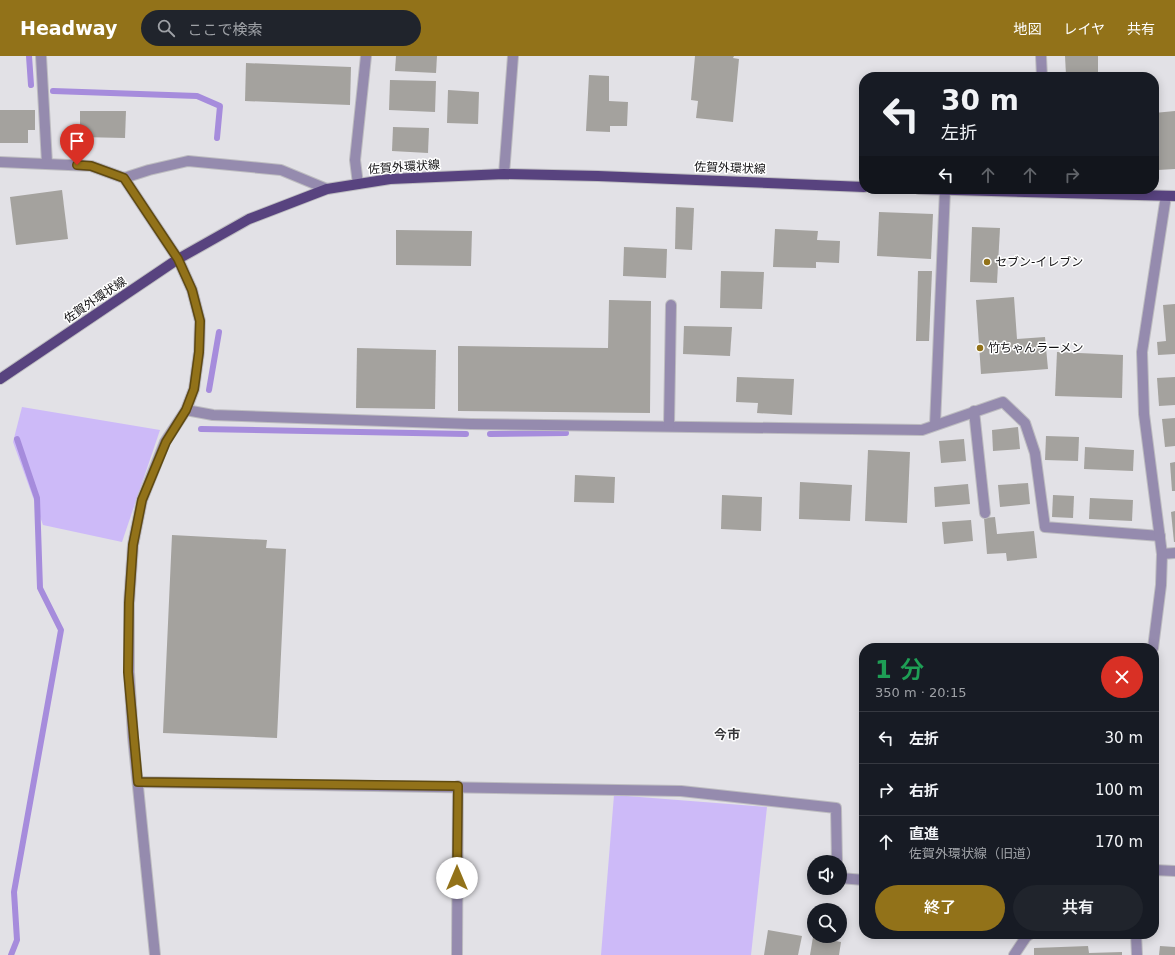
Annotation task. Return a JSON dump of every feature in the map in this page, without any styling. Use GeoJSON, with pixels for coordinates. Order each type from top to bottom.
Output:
{"type":"FeatureCollection","features":[{"type":"Feature","properties":{"kind":"main road","name":"佐賀外環状線"},"geometry":{"type":"LineString","coordinates":[[0,379],[178,259],[249,219],[327,189],[390,178],[504,174],[598,176],[859,187]]}},
{"type":"Feature","properties":{"kind":"main road"},"geometry":{"type":"LineString","coordinates":[[1121,194],[1171,196]]}},
{"type":"Feature","properties":{"kind":"street"},"geometry":{"type":"LineString","coordinates":[[41,56],[47,163]]}},
{"type":"Feature","properties":{"kind":"street"},"geometry":{"type":"LineString","coordinates":[[358,184],[355,160],[366,56]]}},
{"type":"Feature","properties":{"kind":"street"},"geometry":{"type":"LineString","coordinates":[[504,174],[513,56]]}},
{"type":"Feature","properties":{"kind":"street"},"geometry":{"type":"LineString","coordinates":[[1041,56],[1042,72]]}},
{"type":"Feature","properties":{"kind":"street"},"geometry":{"type":"LineString","coordinates":[[124,178],[149,170],[188,161],[281,170],[327,189]]}},
{"type":"Feature","properties":{"kind":"street"},"geometry":{"type":"LineString","coordinates":[[0,162],[91,166],[124,178],[178,259],[192,290],[200,321],[199,352],[194,389],[186,410],[166,442],[142,500],[133,545],[129,603],[128,672],[155,955]]}},
{"type":"Feature","properties":{"kind":"street"},"geometry":{"type":"LineString","coordinates":[[935,425],[945,194]]}},
{"type":"Feature","properties":{"kind":"street"},"geometry":{"type":"LineString","coordinates":[[1154,643],[1161,585],[1162,554],[1144,414],[1142,352],[1171,196]]}},
{"type":"Feature","properties":{"kind":"street"},"geometry":{"type":"LineString","coordinates":[[669,426],[671,305]]}},
{"type":"Feature","properties":{"kind":"street"},"geometry":{"type":"LineString","coordinates":[[186,410],[213,416],[471,424],[922,430],[1003,402],[1025,423],[1035,453],[1045,527],[1160,536]]}},
{"type":"Feature","properties":{"kind":"street"},"geometry":{"type":"LineString","coordinates":[[974,411],[985,513]]}},
{"type":"Feature","properties":{"kind":"street"},"geometry":{"type":"LineString","coordinates":[[1162,554],[1175,553]]}},
{"type":"Feature","properties":{"kind":"street"},"geometry":{"type":"LineString","coordinates":[[138,782],[458,786],[681,791],[836,808],[837,855]]}},
{"type":"Feature","properties":{"kind":"street"},"geometry":{"type":"LineString","coordinates":[[457,955],[458,786]]}},
{"type":"Feature","properties":{"kind":"street"},"geometry":{"type":"LineString","coordinates":[[1159,870],[1175,871]]}},
{"type":"Feature","properties":{"kind":"street"},"geometry":{"type":"LineString","coordinates":[[847,879],[859,880]]}},
{"type":"Feature","properties":{"kind":"street"},"geometry":{"type":"LineString","coordinates":[[1014,955],[1024,939]]}},
{"type":"Feature","properties":{"kind":"street"},"geometry":{"type":"LineString","coordinates":[[1136,939],[1137,955]]}},
{"type":"Feature","properties":{"kind":"shaded area"},"geometry":{"type":"Polygon","coordinates":[[[22,407],[160,430],[122,542],[43,525],[13,442],[22,407]]]}},
{"type":"Feature","properties":{"kind":"shaded area"},"geometry":{"type":"Polygon","coordinates":[[[614,795],[767,807],[751,955],[601,955],[614,795]]]}},
{"type":"Feature","properties":{"kind":"building"},"geometry":{"type":"Polygon","coordinates":[[[396,56],[437,56],[436,73],[395,71],[396,56]]]}},
{"type":"Feature","properties":{"kind":"building"},"geometry":{"type":"Polygon","coordinates":[[[695,56],[734,56],[733,58],[739,59],[733,122],[696,118],[698,101],[691,100],[695,56]]]}},
{"type":"Feature","properties":{"kind":"building"},"geometry":{"type":"Polygon","coordinates":[[[1065,56],[1098,56],[1098,72],[1066,72],[1065,56]]]}},
{"type":"Feature","properties":{"kind":"building"},"geometry":{"type":"Polygon","coordinates":[[[246,63],[351,67],[350,105],[245,101],[246,63]]]}},
{"type":"Feature","properties":{"kind":"building"},"geometry":{"type":"Polygon","coordinates":[[[589,75],[609,76],[609,101],[628,102],[627,126],[610,126],[610,132],[586,131],[589,75]]]}},
{"type":"Feature","properties":{"kind":"building"},"geometry":{"type":"Polygon","coordinates":[[[390,80],[436,81],[435,112],[389,110],[390,80]]]}},
{"type":"Feature","properties":{"kind":"building"},"geometry":{"type":"Polygon","coordinates":[[[448,90],[479,92],[478,124],[447,123],[448,90]]]}},
{"type":"Feature","properties":{"kind":"building"},"geometry":{"type":"Polygon","coordinates":[[[0,110],[35,110],[35,130],[28,130],[28,143],[0,143],[0,110]]]}},
{"type":"Feature","properties":{"kind":"building"},"geometry":{"type":"Polygon","coordinates":[[[80,111],[126,111],[125,138],[80,137],[80,111]]]}},
{"type":"Feature","properties":{"kind":"building"},"geometry":{"type":"Polygon","coordinates":[[[1175,111],[1175,169],[1159,170],[1159,113],[1175,111]]]}},
{"type":"Feature","properties":{"kind":"building"},"geometry":{"type":"Polygon","coordinates":[[[393,127],[429,128],[428,153],[392,151],[393,127]]]}},
{"type":"Feature","properties":{"kind":"building"},"geometry":{"type":"Polygon","coordinates":[[[62,190],[68,239],[16,245],[10,197],[62,190]]]}},
{"type":"Feature","properties":{"kind":"building"},"geometry":{"type":"Polygon","coordinates":[[[676,207],[694,208],[692,250],[675,249],[676,207]]]}},
{"type":"Feature","properties":{"kind":"building"},"geometry":{"type":"Polygon","coordinates":[[[879,212],[933,214],[931,259],[877,256],[879,212]]]}},
{"type":"Feature","properties":{"kind":"building"},"geometry":{"type":"Polygon","coordinates":[[[972,227],[1000,228],[997,283],[970,282],[972,227]]]}},
{"type":"Feature","properties":{"kind":"building"},"geometry":{"type":"Polygon","coordinates":[[[775,229],[818,231],[817,240],[840,241],[839,263],[816,262],[816,268],[773,267],[775,229]]]}},
{"type":"Feature","properties":{"kind":"building"},"geometry":{"type":"Polygon","coordinates":[[[396,230],[472,231],[471,266],[396,265],[396,230]]]}},
{"type":"Feature","properties":{"kind":"building"},"geometry":{"type":"Polygon","coordinates":[[[624,247],[667,249],[666,278],[623,276],[624,247]]]}},
{"type":"Feature","properties":{"kind":"building"},"geometry":{"type":"Polygon","coordinates":[[[721,271],[764,272],[762,309],[720,308],[721,271]]]}},
{"type":"Feature","properties":{"kind":"building"},"geometry":{"type":"Polygon","coordinates":[[[918,271],[932,271],[929,341],[916,341],[918,271]]]}},
{"type":"Feature","properties":{"kind":"building"},"geometry":{"type":"Polygon","coordinates":[[[1014,297],[1017,339],[1045,337],[1048,369],[981,374],[976,300],[1014,297]]]}},
{"type":"Feature","properties":{"kind":"building"},"geometry":{"type":"Polygon","coordinates":[[[609,300],[651,301],[650,413],[458,411],[458,346],[608,348],[609,300]]]}},
{"type":"Feature","properties":{"kind":"building"},"geometry":{"type":"Polygon","coordinates":[[[1175,304],[1175,354],[1158,355],[1157,342],[1166,341],[1163,305],[1175,304]]]}},
{"type":"Feature","properties":{"kind":"building"},"geometry":{"type":"Polygon","coordinates":[[[684,326],[732,327],[730,356],[683,354],[684,326]]]}},
{"type":"Feature","properties":{"kind":"building"},"geometry":{"type":"Polygon","coordinates":[[[357,348],[436,350],[435,409],[356,408],[357,348]]]}},
{"type":"Feature","properties":{"kind":"building"},"geometry":{"type":"Polygon","coordinates":[[[1057,352],[1123,355],[1122,398],[1055,396],[1057,352]]]}},
{"type":"Feature","properties":{"kind":"building"},"geometry":{"type":"Polygon","coordinates":[[[737,377],[794,379],[792,415],[757,413],[758,403],[736,402],[737,377]]]}},
{"type":"Feature","properties":{"kind":"building"},"geometry":{"type":"Polygon","coordinates":[[[1175,377],[1175,405],[1159,406],[1157,378],[1175,377]]]}},
{"type":"Feature","properties":{"kind":"building"},"geometry":{"type":"Polygon","coordinates":[[[1175,418],[1175,446],[1165,447],[1162,419],[1175,418]]]}},
{"type":"Feature","properties":{"kind":"building"},"geometry":{"type":"Polygon","coordinates":[[[1018,427],[1020,449],[993,451],[992,430],[1018,427]]]}},
{"type":"Feature","properties":{"kind":"building"},"geometry":{"type":"Polygon","coordinates":[[[1046,436],[1079,437],[1078,461],[1045,460],[1046,436]]]}},
{"type":"Feature","properties":{"kind":"building"},"geometry":{"type":"Polygon","coordinates":[[[964,439],[966,461],[941,463],[939,441],[964,439]]]}},
{"type":"Feature","properties":{"kind":"building"},"geometry":{"type":"Polygon","coordinates":[[[1085,447],[1134,450],[1133,471],[1084,469],[1085,447]]]}},
{"type":"Feature","properties":{"kind":"building"},"geometry":{"type":"Polygon","coordinates":[[[868,450],[910,452],[907,523],[865,521],[868,450]]]}},
{"type":"Feature","properties":{"kind":"building"},"geometry":{"type":"Polygon","coordinates":[[[1175,462],[1175,491],[1172,491],[1170,463],[1175,462]]]}},
{"type":"Feature","properties":{"kind":"building"},"geometry":{"type":"Polygon","coordinates":[[[575,475],[615,477],[614,503],[574,502],[575,475]]]}},
{"type":"Feature","properties":{"kind":"building"},"geometry":{"type":"Polygon","coordinates":[[[800,482],[852,485],[850,521],[799,519],[800,482]]]}},
{"type":"Feature","properties":{"kind":"building"},"geometry":{"type":"Polygon","coordinates":[[[1028,483],[1030,504],[1000,507],[998,485],[1028,483]]]}},
{"type":"Feature","properties":{"kind":"building"},"geometry":{"type":"Polygon","coordinates":[[[968,484],[970,504],[935,507],[934,487],[968,484]]]}},
{"type":"Feature","properties":{"kind":"building"},"geometry":{"type":"Polygon","coordinates":[[[722,495],[762,497],[761,531],[721,529],[722,495]]]}},
{"type":"Feature","properties":{"kind":"building"},"geometry":{"type":"Polygon","coordinates":[[[1053,495],[1074,496],[1073,518],[1052,517],[1053,495]]]}},
{"type":"Feature","properties":{"kind":"building"},"geometry":{"type":"Polygon","coordinates":[[[1090,498],[1133,500],[1132,521],[1089,519],[1090,498]]]}},
{"type":"Feature","properties":{"kind":"building"},"geometry":{"type":"Polygon","coordinates":[[[1175,511],[1175,542],[1174,542],[1171,512],[1175,511]]]}},
{"type":"Feature","properties":{"kind":"building"},"geometry":{"type":"Polygon","coordinates":[[[995,517],[997,534],[1034,531],[1037,558],[1007,561],[1006,553],[987,554],[984,518],[995,517]]]}},
{"type":"Feature","properties":{"kind":"building"},"geometry":{"type":"Polygon","coordinates":[[[971,520],[973,541],[944,544],[942,522],[971,520]]]}},
{"type":"Feature","properties":{"kind":"building"},"geometry":{"type":"Polygon","coordinates":[[[172,535],[267,540],[266,548],[286,549],[277,738],[163,733],[172,535]]]}},
{"type":"Feature","properties":{"kind":"building"},"geometry":{"type":"Polygon","coordinates":[[[768,930],[802,936],[798,955],[764,955],[768,930]]]}},
{"type":"Feature","properties":{"kind":"building"},"geometry":{"type":"Polygon","coordinates":[[[812,943],[841,943],[839,955],[810,955],[812,943]]]}},
{"type":"Feature","properties":{"kind":"building"},"geometry":{"type":"Polygon","coordinates":[[[1088,946],[1089,953],[1122,952],[1122,955],[1034,955],[1034,948],[1088,946]]]}},
{"type":"Feature","properties":{"kind":"building"},"geometry":{"type":"Polygon","coordinates":[[[1160,946],[1175,947],[1175,955],[1159,955],[1160,946]]]}},
{"type":"Feature","properties":{"kind":"waterway"},"geometry":{"type":"LineString","coordinates":[[29,56],[31,85]]}},
{"type":"Feature","properties":{"kind":"waterway"},"geometry":{"type":"LineString","coordinates":[[53,91],[197,96],[220,106],[217,138]]}},
{"type":"Feature","properties":{"kind":"waterway"},"geometry":{"type":"LineString","coordinates":[[209,390],[219,332]]}},
{"type":"Feature","properties":{"kind":"waterway"},"geometry":{"type":"LineString","coordinates":[[201,429],[466,434]]}},
{"type":"Feature","properties":{"kind":"waterway"},"geometry":{"type":"LineString","coordinates":[[490,434],[566,433]]}},
{"type":"Feature","properties":{"kind":"waterway"},"geometry":{"type":"LineString","coordinates":[[11,955],[17,940],[14,892],[61,630],[40,588],[37,498],[17,439]]}},
{"type":"Feature","properties":{"kind":"place","name":"セブン-イレブン"},"geometry":{"type":"Point","coordinates":[987,262]}},
{"type":"Feature","properties":{"kind":"place","name":"竹ちゃんラーメン"},"geometry":{"type":"Point","coordinates":[980,348]}},
{"type":"Feature","properties":{"kind":"district","name":"今市"},"geometry":{"type":"Point","coordinates":[727,734]}},
{"type":"Feature","properties":{"kind":"route"},"geometry":{"type":"LineString","coordinates":[[77,165],[91,166],[124,178],[178,259],[192,290],[200,321],[199,352],[194,389],[186,410],[166,442],[142,500],[133,545],[129,603],[128,672],[138,782],[458,786],[457,878]]}}]}
